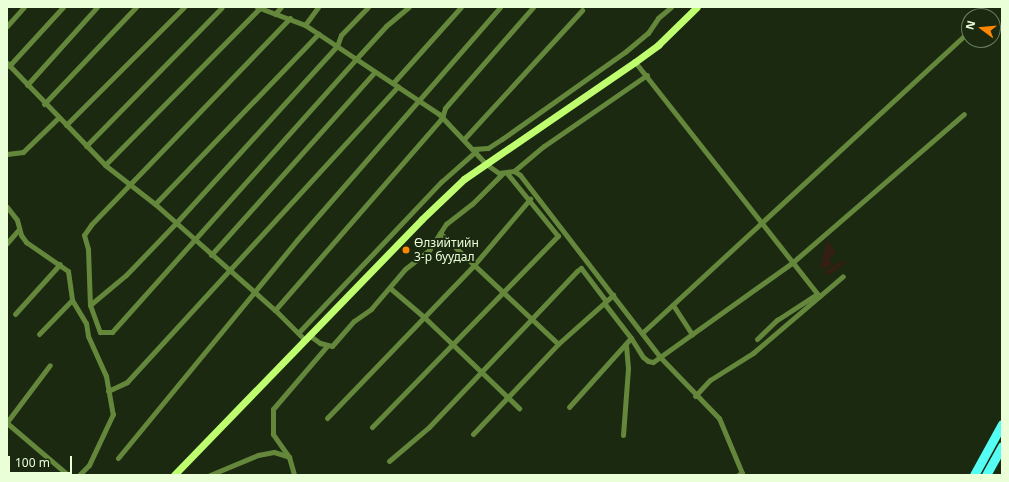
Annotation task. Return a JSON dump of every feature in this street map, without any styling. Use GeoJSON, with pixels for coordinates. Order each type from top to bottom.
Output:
{"type":"FeatureCollection","features":[{"type":"Feature","properties":{"kind":"highway"},"geometry":{"type":"LineString","coordinates":[[974,475],[1002,424]]}},
{"type":"Feature","properties":{"kind":"highway"},"geometry":{"type":"LineString","coordinates":[[986,475],[1002,446]]}},
{"type":"Feature","properties":{"kind":"main road"},"geometry":{"type":"LineString","coordinates":[[174,475],[422,219],[464,179],[658,46],[697,7]]}},
{"type":"Feature","properties":{"kind":"street"},"geometry":{"type":"LineString","coordinates":[[7,26],[24,7]]}},
{"type":"Feature","properties":{"kind":"street"},"geometry":{"type":"LineString","coordinates":[[63,7],[8,64],[44,104],[105,165],[155,204],[194,242],[230,270],[298,332],[327,346],[332,346],[338,341],[354,321],[371,309],[405,269],[429,250],[446,224],[472,204],[504,173],[514,171],[544,146],[647,75]]}},
{"type":"Feature","properties":{"kind":"street"},"geometry":{"type":"LineString","coordinates":[[27,85],[97,7]]}},
{"type":"Feature","properties":{"kind":"street"},"geometry":{"type":"LineString","coordinates":[[44,104],[136,7]]}},
{"type":"Feature","properties":{"kind":"street"},"geometry":{"type":"LineString","coordinates":[[66,125],[184,7]]}},
{"type":"Feature","properties":{"kind":"street"},"geometry":{"type":"LineString","coordinates":[[86,146],[222,7]]}},
{"type":"Feature","properties":{"kind":"street"},"geometry":{"type":"LineString","coordinates":[[275,14],[281,7]]}},
{"type":"Feature","properties":{"kind":"street"},"geometry":{"type":"LineString","coordinates":[[305,25],[318,7]]}},
{"type":"Feature","properties":{"kind":"street"},"geometry":{"type":"LineString","coordinates":[[90,305],[126,274],[175,224],[337,46],[341,35],[368,7]]}},
{"type":"Feature","properties":{"kind":"street"},"geometry":{"type":"LineString","coordinates":[[290,18],[91,225],[84,235],[88,249],[90,305],[100,332],[112,332],[386,26],[409,7]]}},
{"type":"Feature","properties":{"kind":"street"},"geometry":{"type":"LineString","coordinates":[[108,391],[127,382],[230,270],[395,84],[461,7]]}},
{"type":"Feature","properties":{"kind":"street"},"geometry":{"type":"LineString","coordinates":[[118,458],[254,292],[500,7]]}},
{"type":"Feature","properties":{"kind":"street"},"geometry":{"type":"LineString","coordinates":[[275,310],[442,118],[445,108],[532,7]]}},
{"type":"Feature","properties":{"kind":"street"},"geometry":{"type":"LineString","coordinates":[[298,332],[436,187],[474,150],[488,148],[498,142],[625,52],[648,33],[658,18],[671,7]]}},
{"type":"Feature","properties":{"kind":"street"},"geometry":{"type":"LineString","coordinates":[[105,165],[258,8],[290,18],[305,25],[356,59],[374,73],[395,84],[419,100],[442,118],[464,139],[486,164],[504,173],[530,199],[558,236],[372,427]]}},
{"type":"Feature","properties":{"kind":"street"},"geometry":{"type":"LineString","coordinates":[[464,139],[582,10]]}},
{"type":"Feature","properties":{"kind":"street"},"geometry":{"type":"LineString","coordinates":[[155,204],[318,34]]}},
{"type":"Feature","properties":{"kind":"street"},"geometry":{"type":"LineString","coordinates":[[642,334],[763,224],[961,39]]}},
{"type":"Feature","properties":{"kind":"street"},"geometry":{"type":"LineString","coordinates":[[635,62],[647,75],[818,295]]}},
{"type":"Feature","properties":{"kind":"street"},"geometry":{"type":"LineString","coordinates":[[211,255],[374,73]]}},
{"type":"Feature","properties":{"kind":"street"},"geometry":{"type":"LineString","coordinates":[[389,461],[429,427],[581,268],[648,362],[653,362],[793,262],[964,114]]}},
{"type":"Feature","properties":{"kind":"street"},"geometry":{"type":"LineString","coordinates":[[7,154],[23,152],[58,118]]}},
{"type":"Feature","properties":{"kind":"street"},"geometry":{"type":"LineString","coordinates":[[514,171],[537,195],[660,357],[695,396],[719,418],[742,473],[738,475]]}},
{"type":"Feature","properties":{"kind":"street"},"geometry":{"type":"LineString","coordinates":[[327,418],[474,265],[530,199]]}},
{"type":"Feature","properties":{"kind":"street"},"geometry":{"type":"LineString","coordinates":[[7,207],[17,220],[27,243],[60,264],[69,276],[72,300],[86,323],[88,336],[106,376],[114,414],[89,465],[79,475]]}},
{"type":"Feature","properties":{"kind":"street"},"geometry":{"type":"LineString","coordinates":[[7,243],[20,229]]}},
{"type":"Feature","properties":{"kind":"street"},"geometry":{"type":"LineString","coordinates":[[440,233],[558,344]]}},
{"type":"Feature","properties":{"kind":"street"},"geometry":{"type":"LineString","coordinates":[[15,314],[60,264]]}},
{"type":"Feature","properties":{"kind":"street"},"geometry":{"type":"LineString","coordinates":[[695,396],[710,380],[756,350],[818,295],[843,276]]}},
{"type":"Feature","properties":{"kind":"street"},"geometry":{"type":"LineString","coordinates":[[390,288],[424,316],[520,408]]}},
{"type":"Feature","properties":{"kind":"street"},"geometry":{"type":"LineString","coordinates":[[473,434],[558,344],[613,295]]}},
{"type":"Feature","properties":{"kind":"street"},"geometry":{"type":"LineString","coordinates":[[756,350],[757,337],[777,320],[818,295]]}},
{"type":"Feature","properties":{"kind":"street"},"geometry":{"type":"LineString","coordinates":[[39,334],[72,300]]}},
{"type":"Feature","properties":{"kind":"street"},"geometry":{"type":"LineString","coordinates":[[673,305],[692,334]]}},
{"type":"Feature","properties":{"kind":"street"},"geometry":{"type":"LineString","coordinates":[[569,407],[626,346],[631,338]]}},
{"type":"Feature","properties":{"kind":"street"},"geometry":{"type":"LineString","coordinates":[[294,475],[289,457],[273,434],[273,409],[327,346]]}},
{"type":"Feature","properties":{"kind":"street"},"geometry":{"type":"LineString","coordinates":[[623,435],[628,368],[626,346]]}},
{"type":"Feature","properties":{"kind":"street"},"geometry":{"type":"LineString","coordinates":[[50,365],[7,422],[68,475]]}},
{"type":"Feature","properties":{"kind":"street"},"geometry":{"type":"LineString","coordinates":[[210,475],[266,453],[282,454],[289,457]]}},
{"type":"Feature","properties":{"kind":"shaded area"},"geometry":{"type":"Polygon","coordinates":[[[827,240],[836,252],[829,259],[833,264],[824,270],[820,265],[827,240]]]}},
{"type":"Feature","properties":{"kind":"shaded area"},"geometry":{"type":"Polygon","coordinates":[[[842,260],[845,263],[828,276],[825,272],[842,260]]]}},
{"type":"Feature","properties":{"kind":"place","name":"Өлзийтийн 3-р буудал"},"geometry":{"type":"Point","coordinates":[406,250]}}]}
